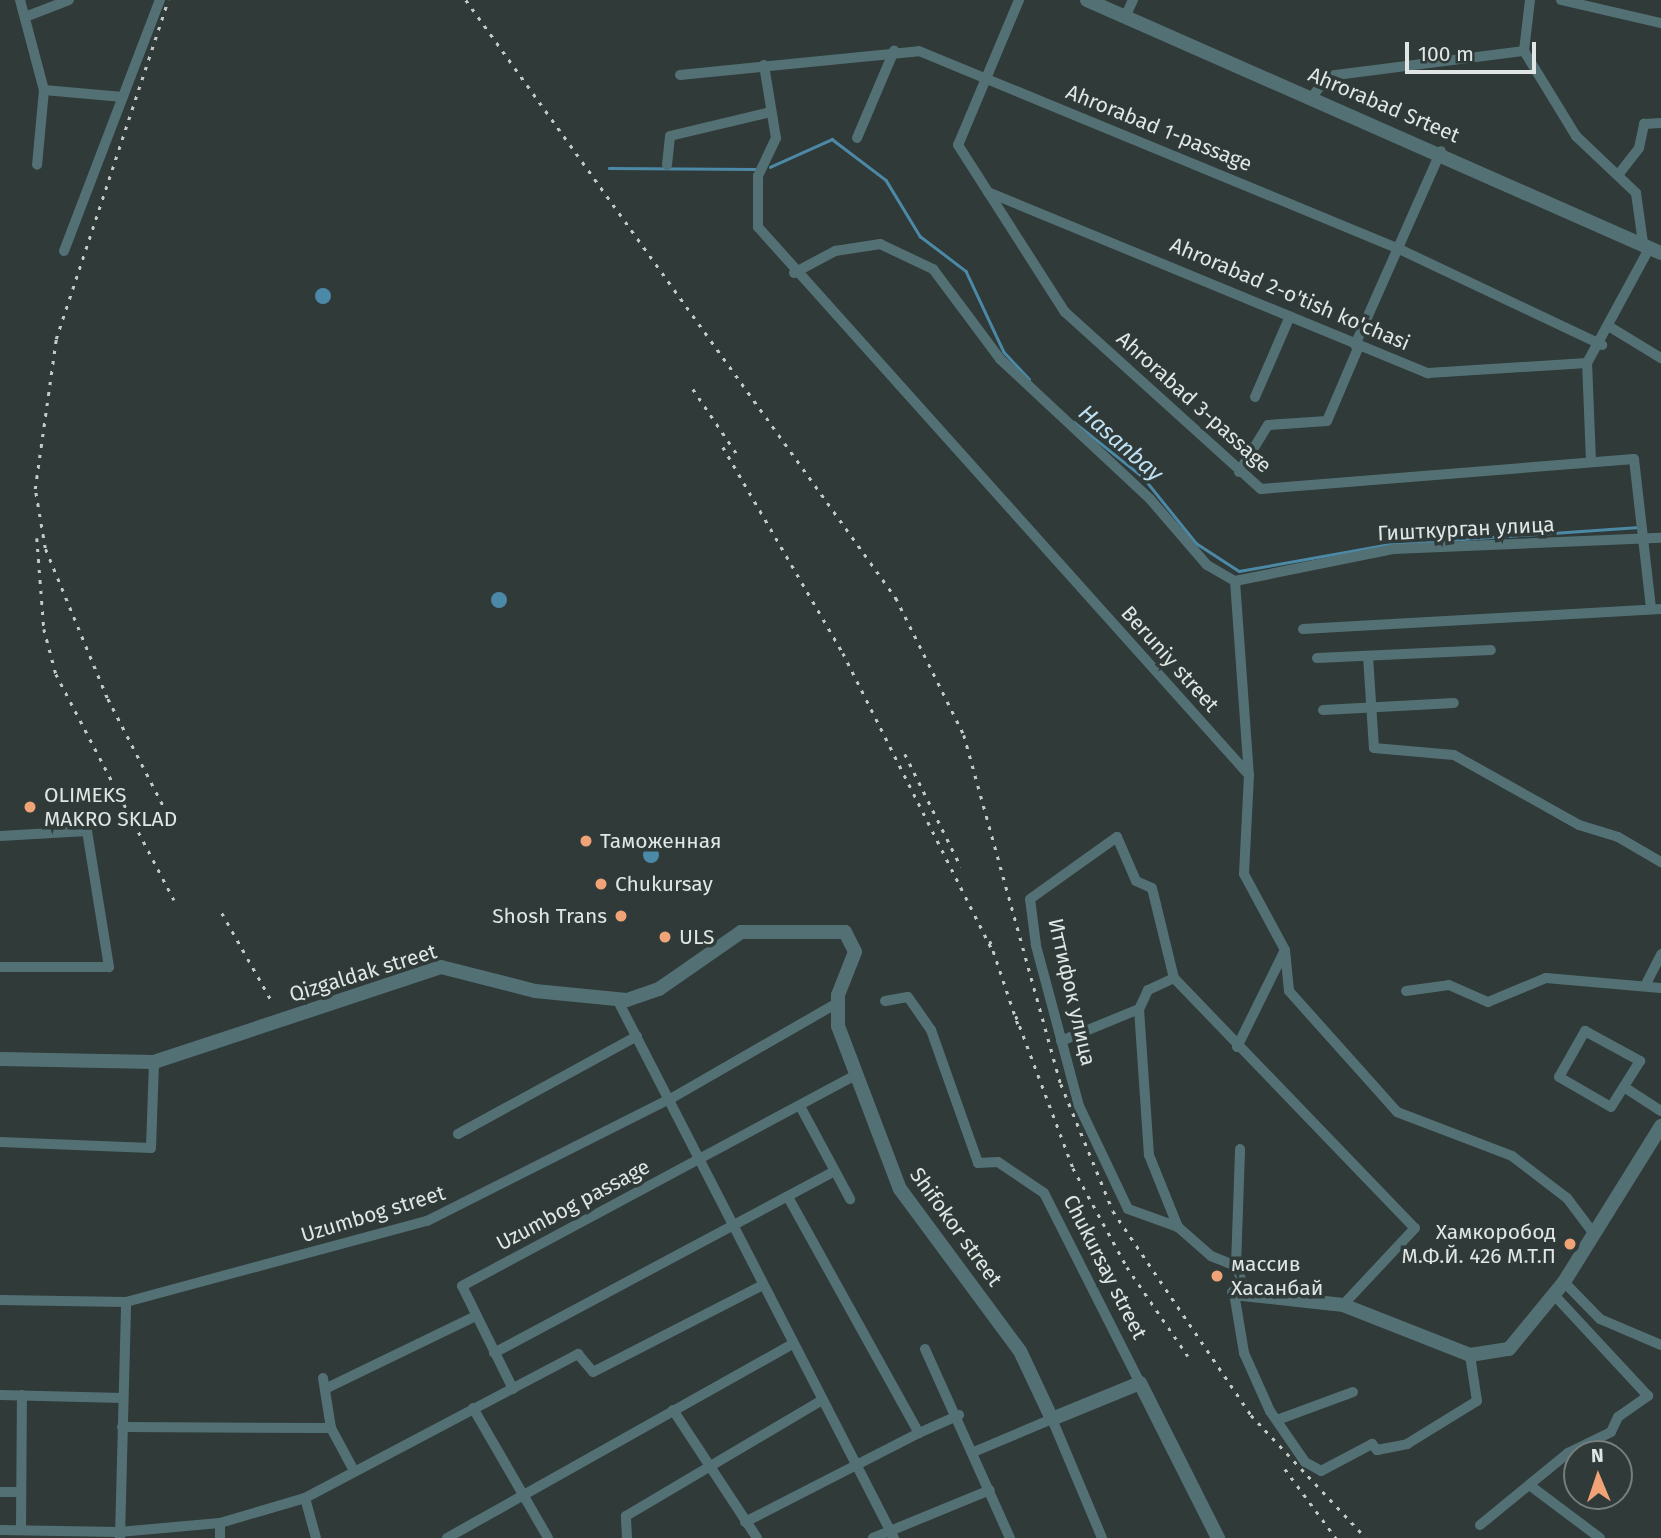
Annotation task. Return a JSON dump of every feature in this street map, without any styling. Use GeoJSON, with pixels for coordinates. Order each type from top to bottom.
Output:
{"type":"FeatureCollection","features":[{"type":"Feature","properties":{"kind":"street"},"geometry":{"type":"LineString","coordinates":[[20,0],[44,90],[37,165]]}},
{"type":"Feature","properties":{"kind":"street"},"geometry":{"type":"LineString","coordinates":[[25,17],[69,0]]}},
{"type":"Feature","properties":{"kind":"street"},"geometry":{"type":"LineString","coordinates":[[64,251],[160,0]]}},
{"type":"Feature","properties":{"kind":"street"},"geometry":{"type":"LineString","coordinates":[[986,78],[1019,0]]}},
{"type":"Feature","properties":{"kind":"street","name":"Ahrorabad Srteet"},"geometry":{"type":"LineString","coordinates":[[1087,0],[1441,151],[1652,248]]}},
{"type":"Feature","properties":{"kind":"street"},"geometry":{"type":"LineString","coordinates":[[1125,17],[1133,0]]}},
{"type":"Feature","properties":{"kind":"street"},"geometry":{"type":"LineString","coordinates":[[1530,0],[1524,51],[1576,136],[1618,175],[1640,200],[1652,248],[1602,345],[1587,363],[1591,461]]}},
{"type":"Feature","properties":{"kind":"street"},"geometry":{"type":"LineString","coordinates":[[1561,0],[1661,23]]}},
{"type":"Feature","properties":{"kind":"street"},"geometry":{"type":"LineString","coordinates":[[857,138],[894,51]]}},
{"type":"Feature","properties":{"kind":"street","name":"Ahrorabad 1-passage"},"geometry":{"type":"LineString","coordinates":[[680,75],[894,51],[919,51],[1397,248],[1602,345]]}},
{"type":"Feature","properties":{"kind":"street"},"geometry":{"type":"LineString","coordinates":[[1312,97],[1328,76],[1524,51]]}},
{"type":"Feature","properties":{"kind":"street","name":"Beruniy street"},"geometry":{"type":"LineString","coordinates":[[764,65],[776,138],[758,176],[758,227],[794,273],[1249,775]]}},
{"type":"Feature","properties":{"kind":"street","name":"Ahrorabad 3-passage"},"geometry":{"type":"LineString","coordinates":[[986,78],[958,145],[1065,312],[1239,472],[1261,489],[1591,461],[1637,461],[1647,539]]}},
{"type":"Feature","properties":{"kind":"street"},"geometry":{"type":"LineString","coordinates":[[44,90],[123,97]]}},
{"type":"Feature","properties":{"kind":"street"},"geometry":{"type":"LineString","coordinates":[[667,164],[670,136],[771,112]]}},
{"type":"Feature","properties":{"kind":"street"},"geometry":{"type":"LineString","coordinates":[[1618,175],[1639,148],[1644,124],[1661,123]]}},
{"type":"Feature","properties":{"kind":"street"},"geometry":{"type":"LineString","coordinates":[[1239,472],[1268,425],[1327,421],[1397,248],[1441,151]]}},
{"type":"Feature","properties":{"kind":"street","name":"Ahrorabad 2-o'tish ko'chasi"},"geometry":{"type":"LineString","coordinates":[[988,192],[1357,346],[1444,375],[1587,363]]}},
{"type":"Feature","properties":{"kind":"street"},"geometry":{"type":"LineString","coordinates":[[794,273],[835,251],[880,244],[933,269],[1000,359],[1150,499],[1207,565],[1235,581],[1249,775],[1244,874],[1285,950],[1289,991],[1397,1112],[1512,1156],[1567,1198],[1594,1234]]}},
{"type":"Feature","properties":{"kind":"street"},"geometry":{"type":"LineString","coordinates":[[1255,397],[1290,316]]}},
{"type":"Feature","properties":{"kind":"street"},"geometry":{"type":"LineString","coordinates":[[1611,327],[1661,358]]}},
{"type":"Feature","properties":{"kind":"street","name":"Гишткурган улица"},"geometry":{"type":"LineString","coordinates":[[1235,581],[1392,549],[1661,538]]}},
{"type":"Feature","properties":{"kind":"street"},"geometry":{"type":"LineString","coordinates":[[1303,629],[1656,609],[1647,539]]}},
{"type":"Feature","properties":{"kind":"street"},"geometry":{"type":"LineString","coordinates":[[1317,658],[1491,650]]}},
{"type":"Feature","properties":{"kind":"street"},"geometry":{"type":"LineString","coordinates":[[1368,656],[1374,747],[1454,755],[1579,825],[1618,837],[1661,862]]}},
{"type":"Feature","properties":{"kind":"street"},"geometry":{"type":"LineString","coordinates":[[1323,710],[1454,703]]}},
{"type":"Feature","properties":{"kind":"street"},"geometry":{"type":"LineString","coordinates":[[0,836],[89,833],[108,968],[0,967]]}},
{"type":"Feature","properties":{"kind":"street","name":"Иттифок улица"},"geometry":{"type":"LineString","coordinates":[[1236,1266],[1211,1255],[1178,1227],[1128,1209],[1079,1106],[1061,1041],[1030,899],[1117,838],[1136,881],[1152,888],[1174,978],[1237,1047],[1415,1228],[1343,1305]]}},
{"type":"Feature","properties":{"kind":"street","name":"Qizgaldak street"},"geometry":{"type":"LineString","coordinates":[[0,1059],[154,1062],[441,967],[535,991],[618,1001],[654,992],[729,937],[751,929],[843,931],[855,942],[849,969]]}},
{"type":"Feature","properties":{"kind":"street"},"geometry":{"type":"LineString","coordinates":[[1237,1047],[1285,950]]}},
{"type":"Feature","properties":{"kind":"street"},"geometry":{"type":"LineString","coordinates":[[1645,986],[1661,954]]}},
{"type":"Feature","properties":{"kind":"street","name":"Shifokor street"},"geometry":{"type":"LineString","coordinates":[[849,969],[837,1003],[840,1033],[900,1189],[1020,1351],[1102,1538]]}},
{"type":"Feature","properties":{"kind":"street"},"geometry":{"type":"LineString","coordinates":[[1061,1041],[1139,1009],[1148,990],[1174,978]]}},
{"type":"Feature","properties":{"kind":"street"},"geometry":{"type":"LineString","coordinates":[[1406,991],[1449,985],[1488,1003],[1546,978],[1661,988]]}},
{"type":"Feature","properties":{"kind":"street","name":"Chukursay street"},"geometry":{"type":"LineString","coordinates":[[885,1001],[908,997],[930,1030],[978,1163],[998,1162],[1044,1193],[1218,1538]]}},
{"type":"Feature","properties":{"kind":"street"},"geometry":{"type":"LineString","coordinates":[[618,1001],[672,1098],[763,1285],[892,1535]]}},
{"type":"Feature","properties":{"kind":"street","name":"Uzumbog street"},"geometry":{"type":"LineString","coordinates":[[0,1300],[126,1302],[434,1219],[672,1098],[837,1003]]}},
{"type":"Feature","properties":{"kind":"street","name":"Иттифок улица"},"geometry":{"type":"LineString","coordinates":[[1139,1009],[1149,1155],[1178,1227]]}},
{"type":"Feature","properties":{"kind":"street"},"geometry":{"type":"LineString","coordinates":[[1585,1031],[1640,1061],[1623,1087],[1611,1107],[1559,1077],[1585,1031]]}},
{"type":"Feature","properties":{"kind":"street"},"geometry":{"type":"LineString","coordinates":[[458,1134],[637,1036]]}},
{"type":"Feature","properties":{"kind":"street"},"geometry":{"type":"LineString","coordinates":[[0,1142],[151,1148],[154,1062]]}},
{"type":"Feature","properties":{"kind":"street","name":"Uzumbog passage"},"geometry":{"type":"LineString","coordinates":[[476,1316],[462,1286],[857,1074]]}},
{"type":"Feature","properties":{"kind":"street"},"geometry":{"type":"LineString","coordinates":[[1623,1087],[1661,1111]]}},
{"type":"Feature","properties":{"kind":"street"},"geometry":{"type":"LineString","coordinates":[[800,1106],[833,1172],[850,1199]]}},
{"type":"Feature","properties":{"kind":"street"},"geometry":{"type":"LineString","coordinates":[[1240,1292],[1343,1305],[1470,1355],[1509,1349],[1555,1296],[1661,1126]]}},
{"type":"Feature","properties":{"kind":"street"},"geometry":{"type":"LineString","coordinates":[[1240,1149],[1236,1266],[1244,1353],[1277,1420],[1306,1462],[1321,1471],[1372,1444],[1377,1450],[1407,1444],[1477,1401],[1470,1355]]}},
{"type":"Feature","properties":{"kind":"street"},"geometry":{"type":"LineString","coordinates":[[494,1353],[833,1172]]}},
{"type":"Feature","properties":{"kind":"street"},"geometry":{"type":"LineString","coordinates":[[788,1197],[919,1433]]}},
{"type":"Feature","properties":{"kind":"street"},"geometry":{"type":"LineString","coordinates":[[1564,1282],[1601,1319],[1661,1345]]}},
{"type":"Feature","properties":{"kind":"street"},"geometry":{"type":"LineString","coordinates":[[0,1530],[120,1535],[220,1523],[305,1498],[353,1469],[578,1354],[593,1372],[763,1285]]}},
{"type":"Feature","properties":{"kind":"street"},"geometry":{"type":"LineString","coordinates":[[1480,1525],[1532,1487],[1568,1453],[1611,1432],[1618,1417],[1648,1395],[1555,1296]]}},
{"type":"Feature","properties":{"kind":"street"},"geometry":{"type":"LineString","coordinates":[[120,1535],[126,1302]]}},
{"type":"Feature","properties":{"kind":"street"},"geometry":{"type":"LineString","coordinates":[[353,1469],[331,1427],[326,1383],[476,1316],[513,1389]]}},
{"type":"Feature","properties":{"kind":"street"},"geometry":{"type":"LineString","coordinates":[[447,1538],[523,1490],[793,1344]]}},
{"type":"Feature","properties":{"kind":"street"},"geometry":{"type":"LineString","coordinates":[[925,1349],[976,1451],[1010,1538]]}},
{"type":"Feature","properties":{"kind":"street"},"geometry":{"type":"LineString","coordinates":[[976,1451],[1140,1383]]}},
{"type":"Feature","properties":{"kind":"street"},"geometry":{"type":"LineString","coordinates":[[1277,1420],[1353,1392]]}},
{"type":"Feature","properties":{"kind":"street"},"geometry":{"type":"LineString","coordinates":[[0,1395],[123,1398]]}},
{"type":"Feature","properties":{"kind":"street"},"geometry":{"type":"LineString","coordinates":[[21,1530],[22,1395]]}},
{"type":"Feature","properties":{"kind":"street"},"geometry":{"type":"LineString","coordinates":[[625,1537],[626,1516],[704,1467],[822,1400]]}},
{"type":"Feature","properties":{"kind":"street"},"geometry":{"type":"LineString","coordinates":[[473,1408],[523,1490],[548,1538]]}},
{"type":"Feature","properties":{"kind":"street"},"geometry":{"type":"LineString","coordinates":[[673,1410],[704,1467],[757,1538]]}},
{"type":"Feature","properties":{"kind":"street"},"geometry":{"type":"LineString","coordinates":[[745,1522],[959,1415]]}},
{"type":"Feature","properties":{"kind":"street"},"geometry":{"type":"LineString","coordinates":[[122,1427],[331,1427]]}},
{"type":"Feature","properties":{"kind":"street"},"geometry":{"type":"LineString","coordinates":[[1532,1487],[1600,1538]]}},
{"type":"Feature","properties":{"kind":"street"},"geometry":{"type":"LineString","coordinates":[[873,1538],[892,1535],[990,1490]]}},
{"type":"Feature","properties":{"kind":"street"},"geometry":{"type":"LineString","coordinates":[[0,1492],[21,1492]]}},
{"type":"Feature","properties":{"kind":"street"},"geometry":{"type":"LineString","coordinates":[[305,1498],[316,1538]]}},
{"type":"Feature","properties":{"kind":"street"},"geometry":{"type":"LineString","coordinates":[[220,1523],[220,1538]]}},
{"type":"Feature","properties":{"kind":"water"},"geometry":{"type":"Polygon","coordinates":[[[323,288],[329,290],[329,302],[323,304],[317,302],[315,296],[317,290],[323,288]]]}},
{"type":"Feature","properties":{"kind":"water"},"geometry":{"type":"Polygon","coordinates":[[[499,592],[505,594],[505,606],[499,608],[493,606],[491,600],[493,594],[499,592]]]}},
{"type":"Feature","properties":{"kind":"water"},"geometry":{"type":"Polygon","coordinates":[[[651,847],[657,849],[657,861],[651,863],[645,861],[643,855],[645,849],[651,847]]]}},
{"type":"Feature","properties":{"kind":"waterway","name":"Hasanbay"},"geometry":{"type":"LineString","coordinates":[[770,167],[832,139],[886,180],[920,236],[966,271],[1004,352],[1029,379]]}},
{"type":"Feature","properties":{"kind":"waterway","name":"Hasanbay"},"geometry":{"type":"LineString","coordinates":[[609,168],[756,169]]}},
{"type":"Feature","properties":{"kind":"waterway","name":"Hasanbay"},"geometry":{"type":"LineString","coordinates":[[1074,422],[1143,477],[1196,543],[1239,571],[1390,544],[1638,527]]}},
{"type":"Feature","properties":{"kind":"railway"},"geometry":{"type":"LineString","coordinates":[[167,814],[107,698],[45,548],[35,489],[56,339],[168,0]]}},
{"type":"Feature","properties":{"kind":"railway"},"geometry":{"type":"LineString","coordinates":[[466,0],[896,598],[964,735],[1061,1084],[1113,1211],[1251,1415],[1366,1538]]}},
{"type":"Feature","properties":{"kind":"railway"},"geometry":{"type":"LineString","coordinates":[[693,389],[737,454]]}},
{"type":"Feature","properties":{"kind":"railway"},"geometry":{"type":"LineString","coordinates":[[723,447],[843,653],[993,951]]}},
{"type":"Feature","properties":{"kind":"railway"},"geometry":{"type":"LineString","coordinates":[[37,538],[44,629],[56,674],[174,900]]}},
{"type":"Feature","properties":{"kind":"railway"},"geometry":{"type":"LineString","coordinates":[[905,754],[961,867]]}},
{"type":"Feature","properties":{"kind":"railway"},"geometry":{"type":"LineString","coordinates":[[222,913],[270,998]]}},
{"type":"Feature","properties":{"kind":"railway"},"geometry":{"type":"LineString","coordinates":[[990,941],[1018,1024]]}},
{"type":"Feature","properties":{"kind":"railway"},"geometry":{"type":"LineString","coordinates":[[1016,1016],[1073,1168],[1127,1267],[1188,1356]]}},
{"type":"Feature","properties":{"kind":"railway"},"geometry":{"type":"LineString","coordinates":[[1285,1469],[1336,1538]]}},
{"type":"Feature","properties":{"kind":"place","name":"OLIMEKS MAKRO SKLAD"},"geometry":{"type":"Point","coordinates":[30,807]}},
{"type":"Feature","properties":{"kind":"place","name":"Таможенная"},"geometry":{"type":"Point","coordinates":[586,841]}},
{"type":"Feature","properties":{"kind":"place","name":"Chukursay"},"geometry":{"type":"Point","coordinates":[601,884]}},
{"type":"Feature","properties":{"kind":"place","name":"Shosh Trans"},"geometry":{"type":"Point","coordinates":[621,916]}},
{"type":"Feature","properties":{"kind":"place","name":"ULS"},"geometry":{"type":"Point","coordinates":[665,937]}},
{"type":"Feature","properties":{"kind":"place","name":"Хамкоробод М.Ф.Й. 426 М.Т.П"},"geometry":{"type":"Point","coordinates":[1570,1244]}},
{"type":"Feature","properties":{"kind":"place","name":"массив Хасанбай"},"geometry":{"type":"Point","coordinates":[1217,1276]}}]}
